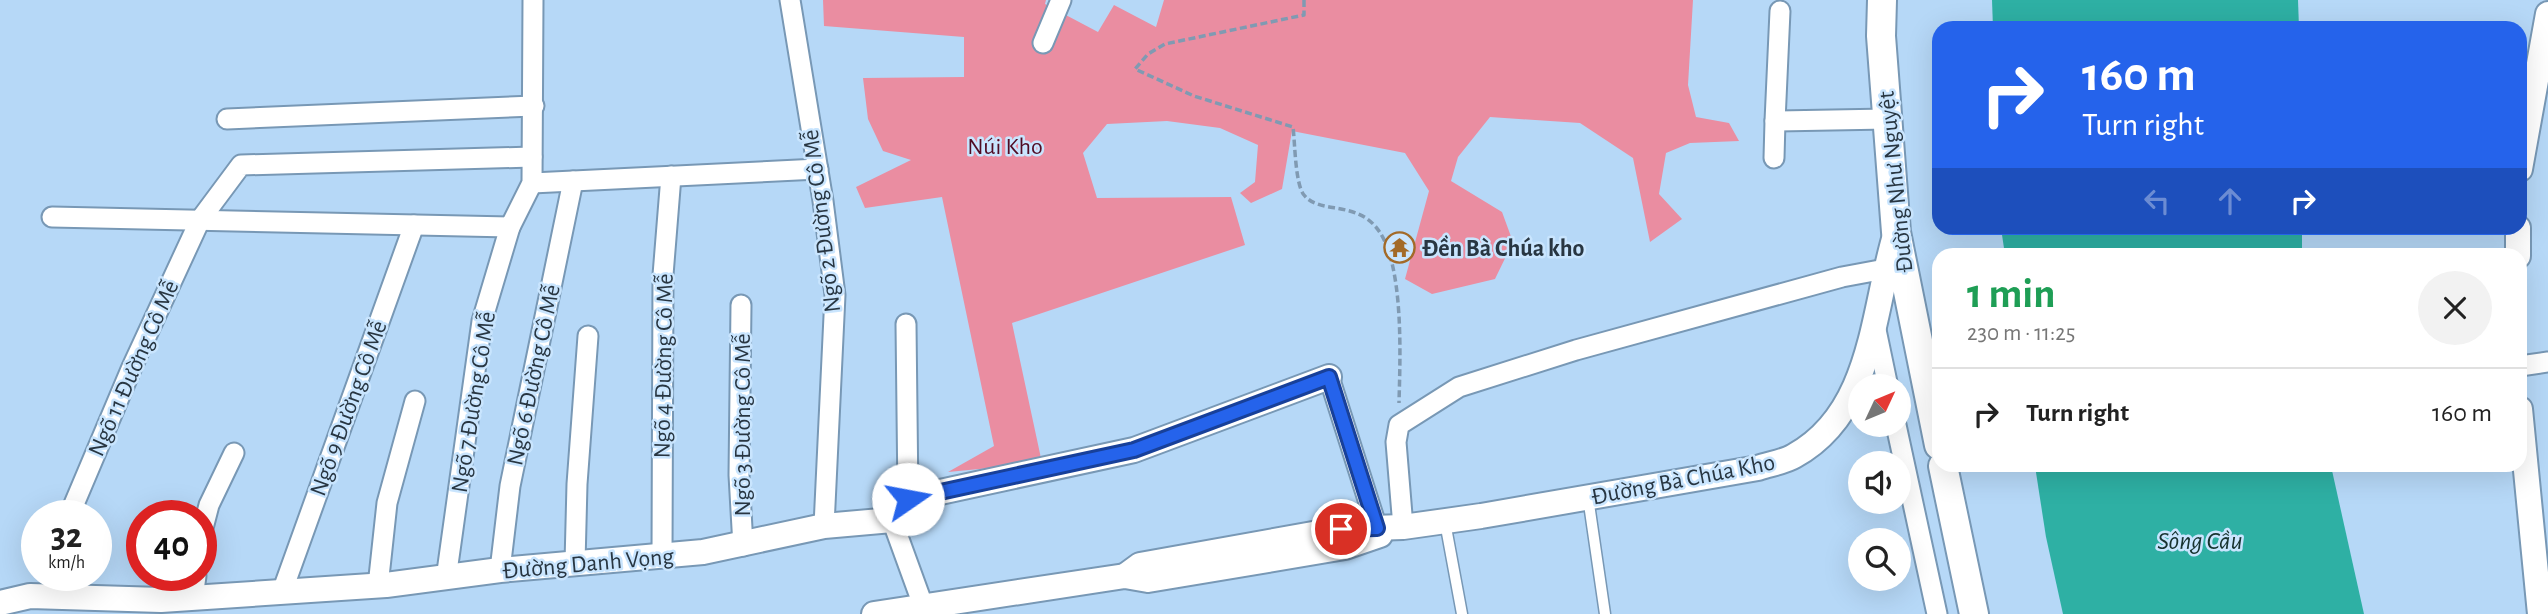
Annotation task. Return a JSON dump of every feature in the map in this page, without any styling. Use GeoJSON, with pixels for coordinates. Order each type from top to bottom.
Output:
{"type":"FeatureCollection","features":[{"type":"Feature","properties":{"kind":"main road","name":"Đường Như Nguyệt"},"geometry":{"type":"LineString","coordinates":[[1882,0],[1887,119],[1896,232],[1932,411]]}},
{"type":"Feature","properties":{"kind":"main road"},"geometry":{"type":"LineString","coordinates":[[1944,472],[1974,614]]}},
{"type":"Feature","properties":{"kind":"street"},"geometry":{"type":"LineString","coordinates":[[533,0],[532,183],[818,169]]}},
{"type":"Feature","properties":{"kind":"street","name":"Ngõ 2 Đường Cô Mễ"},"geometry":{"type":"LineString","coordinates":[[790,0],[818,169],[835,295],[824,526]]}},
{"type":"Feature","properties":{"kind":"street"},"geometry":{"type":"LineString","coordinates":[[1043,43],[1061,0]]}},
{"type":"Feature","properties":{"kind":"street"},"geometry":{"type":"LineString","coordinates":[[1774,159],[1780,10]]}},
{"type":"Feature","properties":{"kind":"street"},"geometry":{"type":"LineString","coordinates":[[2527,130],[2548,14]]}},
{"type":"Feature","properties":{"kind":"street"},"geometry":{"type":"LineString","coordinates":[[227,119],[534,106]]}},
{"type":"Feature","properties":{"kind":"street"},"geometry":{"type":"LineString","coordinates":[[1775,121],[1887,119]]}},
{"type":"Feature","properties":{"kind":"street","name":"Ngõ 11 Đường Cô Mễ"},"geometry":{"type":"LineString","coordinates":[[76,500],[132,367],[200,220],[241,165],[532,157]]}},
{"type":"Feature","properties":{"kind":"street","name":"Ngõ 4 Đường Cô Mễ"},"geometry":{"type":"LineString","coordinates":[[662,556],[663,275],[671,176]]}},
{"type":"Feature","properties":{"kind":"street","name":"Ngõ 6 Đường Cô Mễ"},"geometry":{"type":"LineString","coordinates":[[500,570],[510,486],[573,181]]}},
{"type":"Feature","properties":{"kind":"street","name":"Ngõ 7 Đường Cô Mễ"},"geometry":{"type":"LineString","coordinates":[[446,579],[482,321],[510,227],[532,183]]}},
{"type":"Feature","properties":{"kind":"street"},"geometry":{"type":"LineString","coordinates":[[52,217],[510,227]]}},
{"type":"Feature","properties":{"kind":"street","name":"Ngõ 9 Đường Cô Mễ"},"geometry":{"type":"LineString","coordinates":[[282,592],[414,225]]}},
{"type":"Feature","properties":{"kind":"street","name":"Đường Bà Chúa Kho"},"geometry":{"type":"LineString","coordinates":[[1125,576],[1140,565],[1341,529],[1403,527],[1445,521],[1758,468],[1792,458],[1818,439],[1838,419],[1853,395],[1874,324],[1896,232]]}},
{"type":"Feature","properties":{"kind":"street"},"geometry":{"type":"LineString","coordinates":[[1403,527],[1396,442],[1399,425],[1459,387],[1576,350],[1842,277],[1885,269]]}},
{"type":"Feature","properties":{"kind":"street","name":"Ngõ 3 Đường Cô Mễ"},"geometry":{"type":"LineString","coordinates":[[741,305],[739,475],[743,546]]}},
{"type":"Feature","properties":{"kind":"street"},"geometry":{"type":"LineString","coordinates":[[906,324],[908,499],[892,520],[924,608]]}},
{"type":"Feature","properties":{"kind":"street"},"geometry":{"type":"LineString","coordinates":[[1874,324],[1885,374]]}},
{"type":"Feature","properties":{"kind":"street"},"geometry":{"type":"LineString","coordinates":[[575,563],[577,484],[588,336]]}},
{"type":"Feature","properties":{"kind":"street"},"geometry":{"type":"LineString","coordinates":[[2527,365],[2548,362]]}},
{"type":"Feature","properties":{"kind":"street"},"geometry":{"type":"LineString","coordinates":[[908,499],[1134,450],[1329,377],[1377,528]]}},
{"type":"Feature","properties":{"kind":"street"},"geometry":{"type":"LineString","coordinates":[[378,586],[387,503],[415,401]]}},
{"type":"Feature","properties":{"kind":"street"},"geometry":{"type":"LineString","coordinates":[[1899,438],[1937,614]]}},
{"type":"Feature","properties":{"kind":"street"},"geometry":{"type":"LineString","coordinates":[[211,500],[234,453]]}},
{"type":"Feature","properties":{"kind":"street"},"geometry":{"type":"LineString","coordinates":[[2526,472],[2540,614]]}},
{"type":"Feature","properties":{"kind":"street","name":"Đường Danh Vọng"},"geometry":{"type":"LineString","coordinates":[[217,588],[282,592],[378,586],[500,570],[743,546],[824,526],[892,520]]}},
{"type":"Feature","properties":{"kind":"street","name":"Đường Bà Chúa Kho"},"geometry":{"type":"LineString","coordinates":[[874,614],[1125,576],[1148,580],[1345,547],[1403,527]]}},
{"type":"Feature","properties":{"kind":"street","name":"Đường Danh Vọng"},"geometry":{"type":"LineString","coordinates":[[0,603],[42,591]]}},
{"type":"Feature","properties":{"kind":"street","name":"Đường Danh Vọng"},"geometry":{"type":"LineString","coordinates":[[92,591],[161,600],[185,591]]}},
{"type":"Feature","properties":{"kind":"lane"},"geometry":{"type":"LineString","coordinates":[[1588,497],[1605,614]]}},
{"type":"Feature","properties":{"kind":"lane"},"geometry":{"type":"LineString","coordinates":[[1445,521],[1462,614]]}},
{"type":"Feature","properties":{"kind":"path"},"geometry":{"type":"LineString","coordinates":[[1304,0],[1304,15],[1165,44],[1149,54],[1135,69],[1137,73],[1194,96],[1293,127],[1298,183],[1304,195],[1314,203],[1364,214],[1376,227],[1390,255],[1400,328],[1399,405]]}},
{"type":"Feature","properties":{"kind":"green space","name":"Núi Kho"},"geometry":{"type":"Polygon","coordinates":[[[823,0],[1046,0],[1045,4],[1098,32],[1114,5],[1156,27],[1164,0],[1693,0],[1688,85],[1696,117],[1729,123],[1739,141],[1690,143],[1666,153],[1659,194],[1682,219],[1650,242],[1633,158],[1580,123],[1490,117],[1458,157],[1451,181],[1502,212],[1513,242],[1495,279],[1432,294],[1405,279],[1429,191],[1405,153],[1292,131],[1282,189],[1251,203],[1240,193],[1255,182],[1258,145],[1220,128],[1167,121],[1107,124],[1083,153],[1097,198],[1231,197],[1245,245],[1012,323],[1042,463],[948,472],[994,446],[942,197],[865,208],[856,187],[911,160],[883,151],[868,119],[863,78],[964,77],[964,37],[824,26],[823,0]]]}},
{"type":"Feature","properties":{"kind":"water"},"geometry":{"type":"Polygon","coordinates":[[[1992,0],[2298,0],[2299,21],[1993,21],[1992,0]]]}},
{"type":"Feature","properties":{"kind":"water"},"geometry":{"type":"Polygon","coordinates":[[[2002,235],[2302,235],[2302,248],[2004,248],[2002,235]]]}},
{"type":"Feature","properties":{"kind":"water","name":"Sông Cầu"},"geometry":{"type":"Polygon","coordinates":[[[2036,472],[2332,472],[2364,614],[2063,614],[2046,537],[2036,472]]]}},
{"type":"Feature","properties":{"kind":"place","name":"Đền Bà Chúa kho"},"geometry":{"type":"Point","coordinates":[1399,248]}},
{"type":"Feature","properties":{"kind":"route"},"geometry":{"type":"LineString","coordinates":[[908,499],[1134,450],[1329,377],[1377,528],[1341,529]]}}]}
